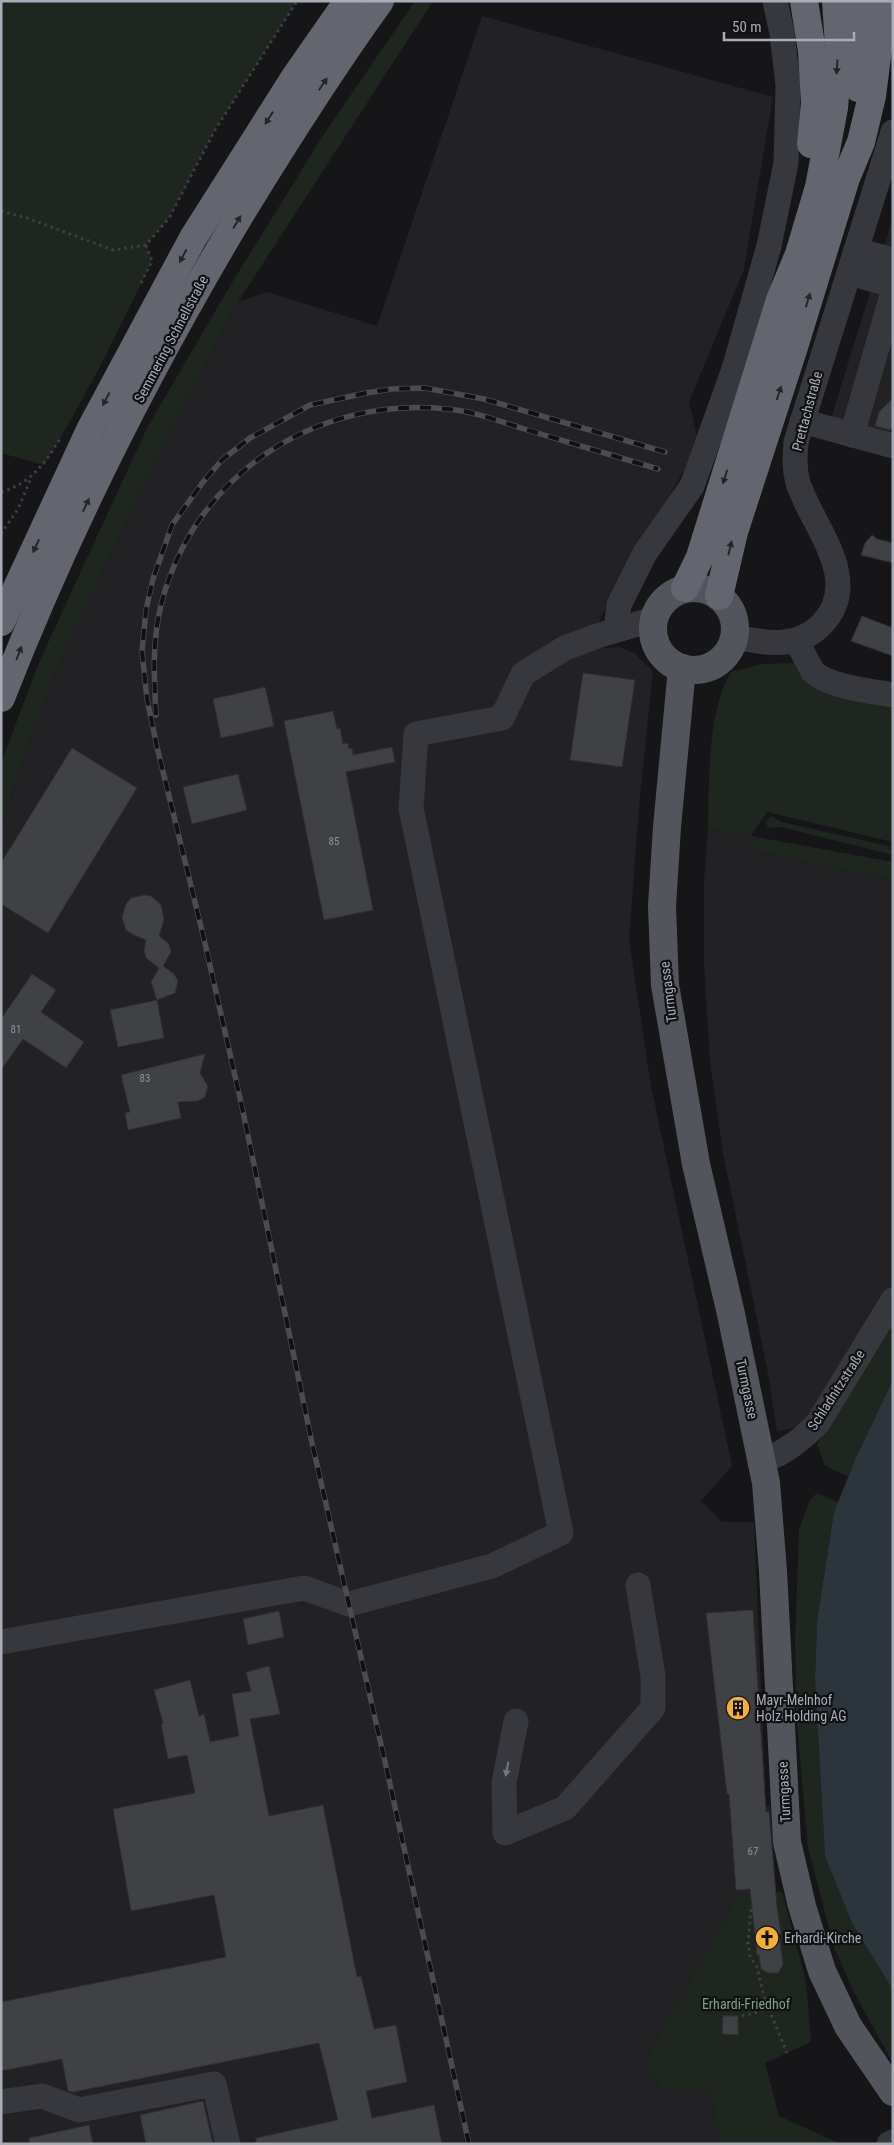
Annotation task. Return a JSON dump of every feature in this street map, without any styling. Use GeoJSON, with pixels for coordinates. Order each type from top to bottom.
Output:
{"type":"FeatureCollection","features":[{"type":"Feature","properties":{"kind":"highway","name":"Semmering Schnellstraße"},"geometry":{"type":"LineString","coordinates":[[1,622],[91,428],[194,238],[295,77],[348,1]]}},
{"type":"Feature","properties":{"kind":"highway","name":"Semmering Schnellstraße"},"geometry":{"type":"LineString","coordinates":[[1,698],[30,624],[115,443],[194,294],[311,101],[380,1]]}},
{"type":"Feature","properties":{"kind":"highway"},"geometry":{"type":"LineString","coordinates":[[780,300],[810,156],[815,103],[812,51],[804,1]]}},
{"type":"Feature","properties":{"kind":"highway"},"geometry":{"type":"LineString","coordinates":[[685,588],[700,557],[780,300],[799,254],[819,187],[834,108],[839,46],[836,1]]}},
{"type":"Feature","properties":{"kind":"highway"},"geometry":{"type":"LineString","coordinates":[[846,178],[859,78],[860,22],[858,1]]}},
{"type":"Feature","properties":{"kind":"highway"},"geometry":{"type":"LineString","coordinates":[[719,596],[734,532],[846,178],[861,142],[872,96],[884,1]]}},
{"type":"Feature","properties":{"kind":"main road"},"geometry":{"type":"LineString","coordinates":[[685,588],[703,588],[719,596],[729,607],[735,623],[734,637],[727,653],[713,665],[697,670],[682,668],[668,661],[658,650],[653,635],[654,618],[661,604],[672,594],[685,588]]}},
{"type":"Feature","properties":{"kind":"main road","name":"Turmgasse"},"geometry":{"type":"LineString","coordinates":[[682,668],[667,827],[662,906],[665,985],[696,1164],[763,1461],[773,1571],[787,1842],[802,1906],[822,1971],[848,2026],[893,2092]]}},
{"type":"Feature","properties":{"kind":"street"},"geometry":{"type":"LineString","coordinates":[[606,633],[645,553],[692,486],[734,369],[769,246],[786,163],[788,85],[782,33],[775,1]]}},
{"type":"Feature","properties":{"kind":"street","name":"Prettachstraße"},"geometry":{"type":"LineString","coordinates":[[734,637],[770,644],[796,640],[807,636],[826,619],[836,600],[838,585],[830,549],[804,497],[795,471],[796,442],[852,261],[886,180],[893,132]]}},
{"type":"Feature","properties":{"kind":"street"},"geometry":{"type":"LineString","coordinates":[[852,261],[893,260]]}},
{"type":"Feature","properties":{"kind":"street"},"geometry":{"type":"LineString","coordinates":[[852,261],[893,286]]}},
{"type":"Feature","properties":{"kind":"street"},"geometry":{"type":"LineString","coordinates":[[852,435],[893,292]]}},
{"type":"Feature","properties":{"kind":"street"},"geometry":{"type":"LineString","coordinates":[[802,421],[893,446]]}},
{"type":"Feature","properties":{"kind":"street"},"geometry":{"type":"LineString","coordinates":[[1,1642],[304,1588],[349,1604],[492,1566],[561,1533],[411,808],[416,734],[502,718],[522,674],[565,648],[654,618]]}},
{"type":"Feature","properties":{"kind":"street"},"geometry":{"type":"LineString","coordinates":[[796,640],[817,676],[842,684],[893,695]]}},
{"type":"Feature","properties":{"kind":"street","name":"Schladnitzstraße"},"geometry":{"type":"LineString","coordinates":[[763,1461],[785,1452],[818,1423],[893,1300]]}},
{"type":"Feature","properties":{"kind":"street"},"geometry":{"type":"LineString","coordinates":[[516,1721],[504,1783],[505,1833],[564,1808],[653,1708],[653,1676],[638,1585]]}},
{"type":"Feature","properties":{"kind":"street"},"geometry":{"type":"LineString","coordinates":[[1,2102],[42,2096],[79,2110],[214,2084],[228,2144]]}},
{"type":"Feature","properties":{"kind":"path"},"geometry":{"type":"LineString","coordinates":[[1,211],[30,219],[113,250],[146,245],[169,218],[215,130],[297,1]]}},
{"type":"Feature","properties":{"kind":"path"},"geometry":{"type":"LineString","coordinates":[[140,287],[152,260],[146,245]]}},
{"type":"Feature","properties":{"kind":"path"},"geometry":{"type":"LineString","coordinates":[[1,534],[18,509],[32,478],[44,464],[62,435]]}},
{"type":"Feature","properties":{"kind":"path"},"geometry":{"type":"LineString","coordinates":[[1,492],[32,478]]}},
{"type":"Feature","properties":{"kind":"path"},"geometry":{"type":"LineString","coordinates":[[766,1900],[755,1902],[751,1909],[748,1943],[750,1957],[757,1967],[764,1997],[787,2053]]}},
{"type":"Feature","properties":{"kind":"path"},"geometry":{"type":"LineString","coordinates":[[742,2016],[769,2008]]}},
{"type":"Feature","properties":{"kind":"shaded area"},"geometry":{"type":"Polygon","coordinates":[[[482,16],[773,97],[744,269],[689,402],[697,436],[684,470],[601,617],[597,636],[599,648],[619,647],[634,653],[653,671],[640,796],[629,939],[651,1086],[732,1466],[701,1501],[722,1522],[754,1522],[766,1806],[770,1806],[776,1893],[738,1895],[644,2062],[663,2092],[710,2091],[719,2144],[1,2144],[1,826],[54,675],[165,440],[238,302],[267,292],[377,326],[482,16]]]}},
{"type":"Feature","properties":{"kind":"shaded area"},"geometry":{"type":"Polygon","coordinates":[[[893,218],[893,456],[825,438],[893,218]]]}},
{"type":"Feature","properties":{"kind":"shaded area"},"geometry":{"type":"Polygon","coordinates":[[[708,830],[751,836],[756,852],[893,880],[893,1283],[812,1413],[798,1427],[777,1432],[767,1368],[723,1153],[710,1062],[704,965],[704,881],[708,830]]]}},
{"type":"Feature","properties":{"kind":"shaded area"},"geometry":{"type":"Polygon","coordinates":[[[893,1380],[893,1990],[852,1923],[825,1856],[815,1679],[817,1621],[834,1512],[856,1458],[893,1380]]]}},
{"type":"Feature","properties":{"kind":"green space"},"geometry":{"type":"Polygon","coordinates":[[[1,1],[297,1],[215,130],[169,218],[146,245],[152,261],[74,415],[44,465],[1,453],[1,1]]]}},
{"type":"Feature","properties":{"kind":"green space"},"geometry":{"type":"Polygon","coordinates":[[[415,1],[433,1],[238,302],[165,440],[54,675],[1,826],[1,763],[40,660],[147,428],[230,286],[322,137],[415,1]]]}},
{"type":"Feature","properties":{"kind":"green space"},"geometry":{"type":"Polygon","coordinates":[[[797,663],[893,699],[893,842],[767,812],[751,836],[893,862],[893,880],[756,852],[750,836],[708,830],[709,770],[713,727],[723,688],[731,672],[762,664],[797,663]]]}},
{"type":"Feature","properties":{"kind":"green space"},"geometry":{"type":"Polygon","coordinates":[[[770,817],[774,817],[782,822],[893,847],[893,855],[781,827],[771,828],[767,826],[766,822],[770,817]]]}},
{"type":"Feature","properties":{"kind":"green space"},"geometry":{"type":"Polygon","coordinates":[[[893,1316],[893,1380],[848,1476],[825,1466],[817,1444],[893,1316]]]}},
{"type":"Feature","properties":{"kind":"green space"},"geometry":{"type":"Polygon","coordinates":[[[817,1493],[838,1502],[834,1512],[817,1621],[815,1679],[825,1856],[852,1923],[893,1990],[893,2063],[855,1994],[835,1950],[808,1848],[796,1711],[795,1639],[799,1530],[810,1500],[817,1493]]]}},
{"type":"Feature","properties":{"kind":"green space","name":"Erhardi-Friedhof"},"geometry":{"type":"Polygon","coordinates":[[[782,1892],[806,1981],[811,2042],[765,2063],[779,2116],[841,2144],[719,2144],[710,2091],[663,2092],[644,2062],[738,1895],[782,1892]]]}},
{"type":"Feature","properties":{"kind":"building"},"geometry":{"type":"Polygon","coordinates":[[[893,398],[893,426],[890,430],[875,426],[879,412],[893,398]]]}},
{"type":"Feature","properties":{"kind":"building"},"geometry":{"type":"Polygon","coordinates":[[[872,535],[877,539],[893,543],[893,563],[861,555],[865,543],[872,535]]]}},
{"type":"Feature","properties":{"kind":"building"},"geometry":{"type":"Polygon","coordinates":[[[862,616],[893,628],[893,656],[851,641],[862,616]]]}},
{"type":"Feature","properties":{"kind":"building"},"geometry":{"type":"Polygon","coordinates":[[[583,673],[635,680],[622,767],[570,760],[583,673]]]}},
{"type":"Feature","properties":{"kind":"building"},"geometry":{"type":"Polygon","coordinates":[[[265,687],[274,726],[221,738],[213,699],[265,687]]]}},
{"type":"Feature","properties":{"kind":"building"},"geometry":{"type":"Polygon","coordinates":[[[333,711],[337,729],[340,728],[343,744],[348,743],[349,749],[352,748],[353,755],[392,747],[395,762],[346,772],[373,910],[324,920],[284,721],[333,711]]]}},
{"type":"Feature","properties":{"kind":"building"},"geometry":{"type":"Polygon","coordinates":[[[72,748],[137,788],[48,933],[1,904],[1,863],[72,748]]]}},
{"type":"Feature","properties":{"kind":"building"},"geometry":{"type":"Polygon","coordinates":[[[238,774],[247,810],[192,824],[183,787],[238,774]]]}},
{"type":"Feature","properties":{"kind":"building"},"geometry":{"type":"Polygon","coordinates":[[[144,895],[151,896],[161,905],[164,919],[159,936],[169,944],[171,952],[163,966],[174,974],[178,981],[175,993],[157,1000],[151,982],[159,968],[146,958],[144,950],[146,940],[126,930],[122,917],[126,904],[131,898],[144,895]]]}},
{"type":"Feature","properties":{"kind":"building"},"geometry":{"type":"Polygon","coordinates":[[[32,974],[56,990],[41,1012],[84,1042],[66,1068],[23,1039],[1,1070],[1,1019],[32,974]]]}},
{"type":"Feature","properties":{"kind":"building"},"geometry":{"type":"Polygon","coordinates":[[[157,1000],[164,1038],[118,1047],[110,1010],[157,1000]]]}},
{"type":"Feature","properties":{"kind":"building"},"geometry":{"type":"Polygon","coordinates":[[[205,1054],[200,1073],[208,1086],[205,1097],[198,1101],[178,1102],[181,1118],[128,1130],[125,1113],[130,1112],[121,1075],[205,1054]]]}},
{"type":"Feature","properties":{"kind":"building"},"geometry":{"type":"Polygon","coordinates":[[[753,1610],[766,1812],[769,1812],[781,1934],[779,1934],[783,1965],[778,1973],[769,1973],[761,1969],[759,1955],[757,1955],[750,1889],[736,1890],[729,1794],[727,1794],[706,1613],[753,1610]]]}},
{"type":"Feature","properties":{"kind":"building"},"geometry":{"type":"Polygon","coordinates":[[[279,1611],[284,1637],[248,1645],[243,1619],[279,1611]]]}},
{"type":"Feature","properties":{"kind":"building"},"geometry":{"type":"Polygon","coordinates":[[[269,1666],[280,1714],[250,1719],[269,1816],[323,1805],[357,1977],[361,1976],[374,2029],[396,2025],[407,2082],[366,2091],[372,2118],[434,2105],[442,2144],[256,2144],[256,2138],[338,2120],[319,2043],[73,2092],[68,2091],[62,2059],[1,2071],[1,2002],[226,1957],[214,1895],[131,1911],[113,1809],[195,1793],[187,1755],[168,1759],[161,1724],[163,1723],[154,1690],[190,1680],[199,1716],[204,1714],[210,1742],[239,1736],[232,1694],[251,1691],[246,1672],[269,1666]]]}},
{"type":"Feature","properties":{"kind":"building"},"geometry":{"type":"Polygon","coordinates":[[[723,2016],[738,2016],[738,2035],[722,2034],[723,2016]]]}},
{"type":"Feature","properties":{"kind":"building"},"geometry":{"type":"Polygon","coordinates":[[[203,2101],[213,2144],[146,2144],[140,2115],[203,2101]]]}},
{"type":"Feature","properties":{"kind":"building"},"geometry":{"type":"Polygon","coordinates":[[[89,2125],[93,2144],[30,2144],[29,2138],[89,2125]]]}},
{"type":"Feature","properties":{"kind":"railway"},"geometry":{"type":"LineString","coordinates":[[469,2144],[388,1775],[312,1443],[242,1107],[204,939],[157,747],[147,699],[142,651],[146,610],[153,579],[172,525],[203,482],[222,460],[250,438],[310,405],[392,389],[425,388],[484,399],[665,452]]}},
{"type":"Feature","properties":{"kind":"railway"},"geometry":{"type":"LineString","coordinates":[[156,715],[154,673],[156,632],[161,605],[177,559],[201,518],[231,482],[266,453],[307,431],[351,416],[398,408],[447,409],[486,417],[658,469]]}},
{"type":"Feature","properties":{"kind":"place","name":"Mayr-Melnhof Holz Holding AG"},"geometry":{"type":"Point","coordinates":[738,1708]}},
{"type":"Feature","properties":{"kind":"place","name":"Erhardi-Kirche"},"geometry":{"type":"Point","coordinates":[767,1938]}}]}
